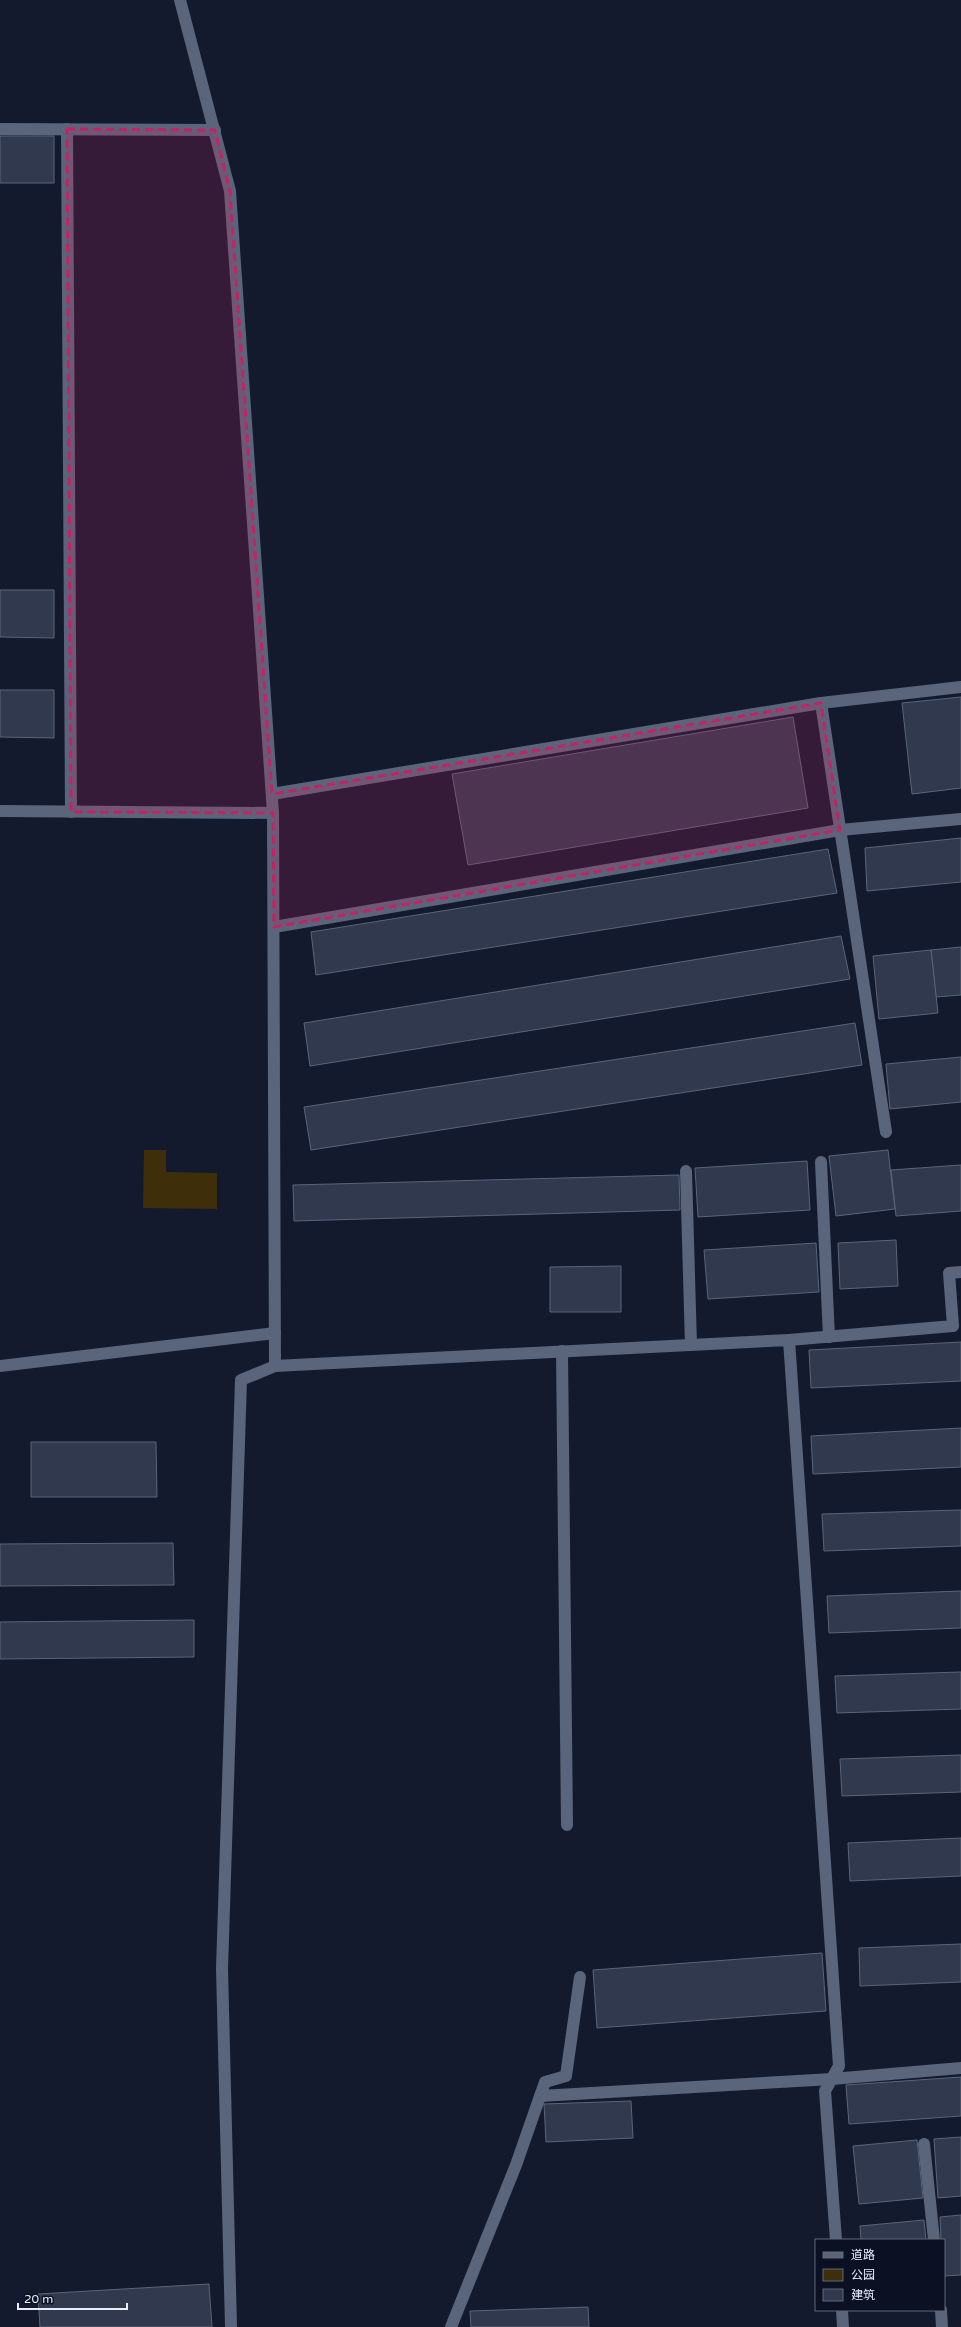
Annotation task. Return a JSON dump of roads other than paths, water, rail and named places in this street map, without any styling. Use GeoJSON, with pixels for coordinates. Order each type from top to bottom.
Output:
{"type":"FeatureCollection","features":[{"type":"Feature","properties":{"kind":"street"},"geometry":{"type":"LineString","coordinates":[[180,0],[230,191],[272,794],[274,927],[275,1366]]}},
{"type":"Feature","properties":{"kind":"street"},"geometry":{"type":"LineString","coordinates":[[0,129],[215,130]]}},
{"type":"Feature","properties":{"kind":"street"},"geometry":{"type":"LineString","coordinates":[[67,129],[70,812]]}},
{"type":"Feature","properties":{"kind":"street"},"geometry":{"type":"LineString","coordinates":[[272,794],[821,703],[961,687]]}},
{"type":"Feature","properties":{"kind":"street"},"geometry":{"type":"LineString","coordinates":[[821,703],[886,1132]]}},
{"type":"Feature","properties":{"kind":"street"},"geometry":{"type":"LineString","coordinates":[[0,811],[273,813]]}},
{"type":"Feature","properties":{"kind":"street"},"geometry":{"type":"LineString","coordinates":[[274,927],[840,830],[961,819]]}},
{"type":"Feature","properties":{"kind":"street"},"geometry":{"type":"LineString","coordinates":[[821,1162],[829,1337]]}},
{"type":"Feature","properties":{"kind":"street"},"geometry":{"type":"LineString","coordinates":[[686,1171],[691,1345]]}},
{"type":"Feature","properties":{"kind":"street"},"geometry":{"type":"LineString","coordinates":[[231,2327],[222,1969],[241,1380],[275,1366],[789,1340],[953,1326],[949,1273],[961,1272]]}},
{"type":"Feature","properties":{"kind":"street"},"geometry":{"type":"LineString","coordinates":[[0,1366],[275,1333]]}},
{"type":"Feature","properties":{"kind":"street"},"geometry":{"type":"LineString","coordinates":[[789,1340],[839,2066],[825,2091],[836,2239]]}},
{"type":"Feature","properties":{"kind":"street"},"geometry":{"type":"LineString","coordinates":[[562,1351],[567,1825]]}},
{"type":"Feature","properties":{"kind":"street"},"geometry":{"type":"LineString","coordinates":[[451,2327],[516,2165],[545,2082],[566,2076],[580,1977]]}},
{"type":"Feature","properties":{"kind":"street"},"geometry":{"type":"LineString","coordinates":[[540,2096],[832,2079],[961,2068]]}},
{"type":"Feature","properties":{"kind":"street"},"geometry":{"type":"LineString","coordinates":[[924,2144],[934,2239]]}},
{"type":"Feature","properties":{"kind":"street"},"geometry":{"type":"LineString","coordinates":[[842,2311],[843,2327]]}},
{"type":"Feature","properties":{"kind":"street"},"geometry":{"type":"LineString","coordinates":[[941,2311],[942,2327]]}}]}
